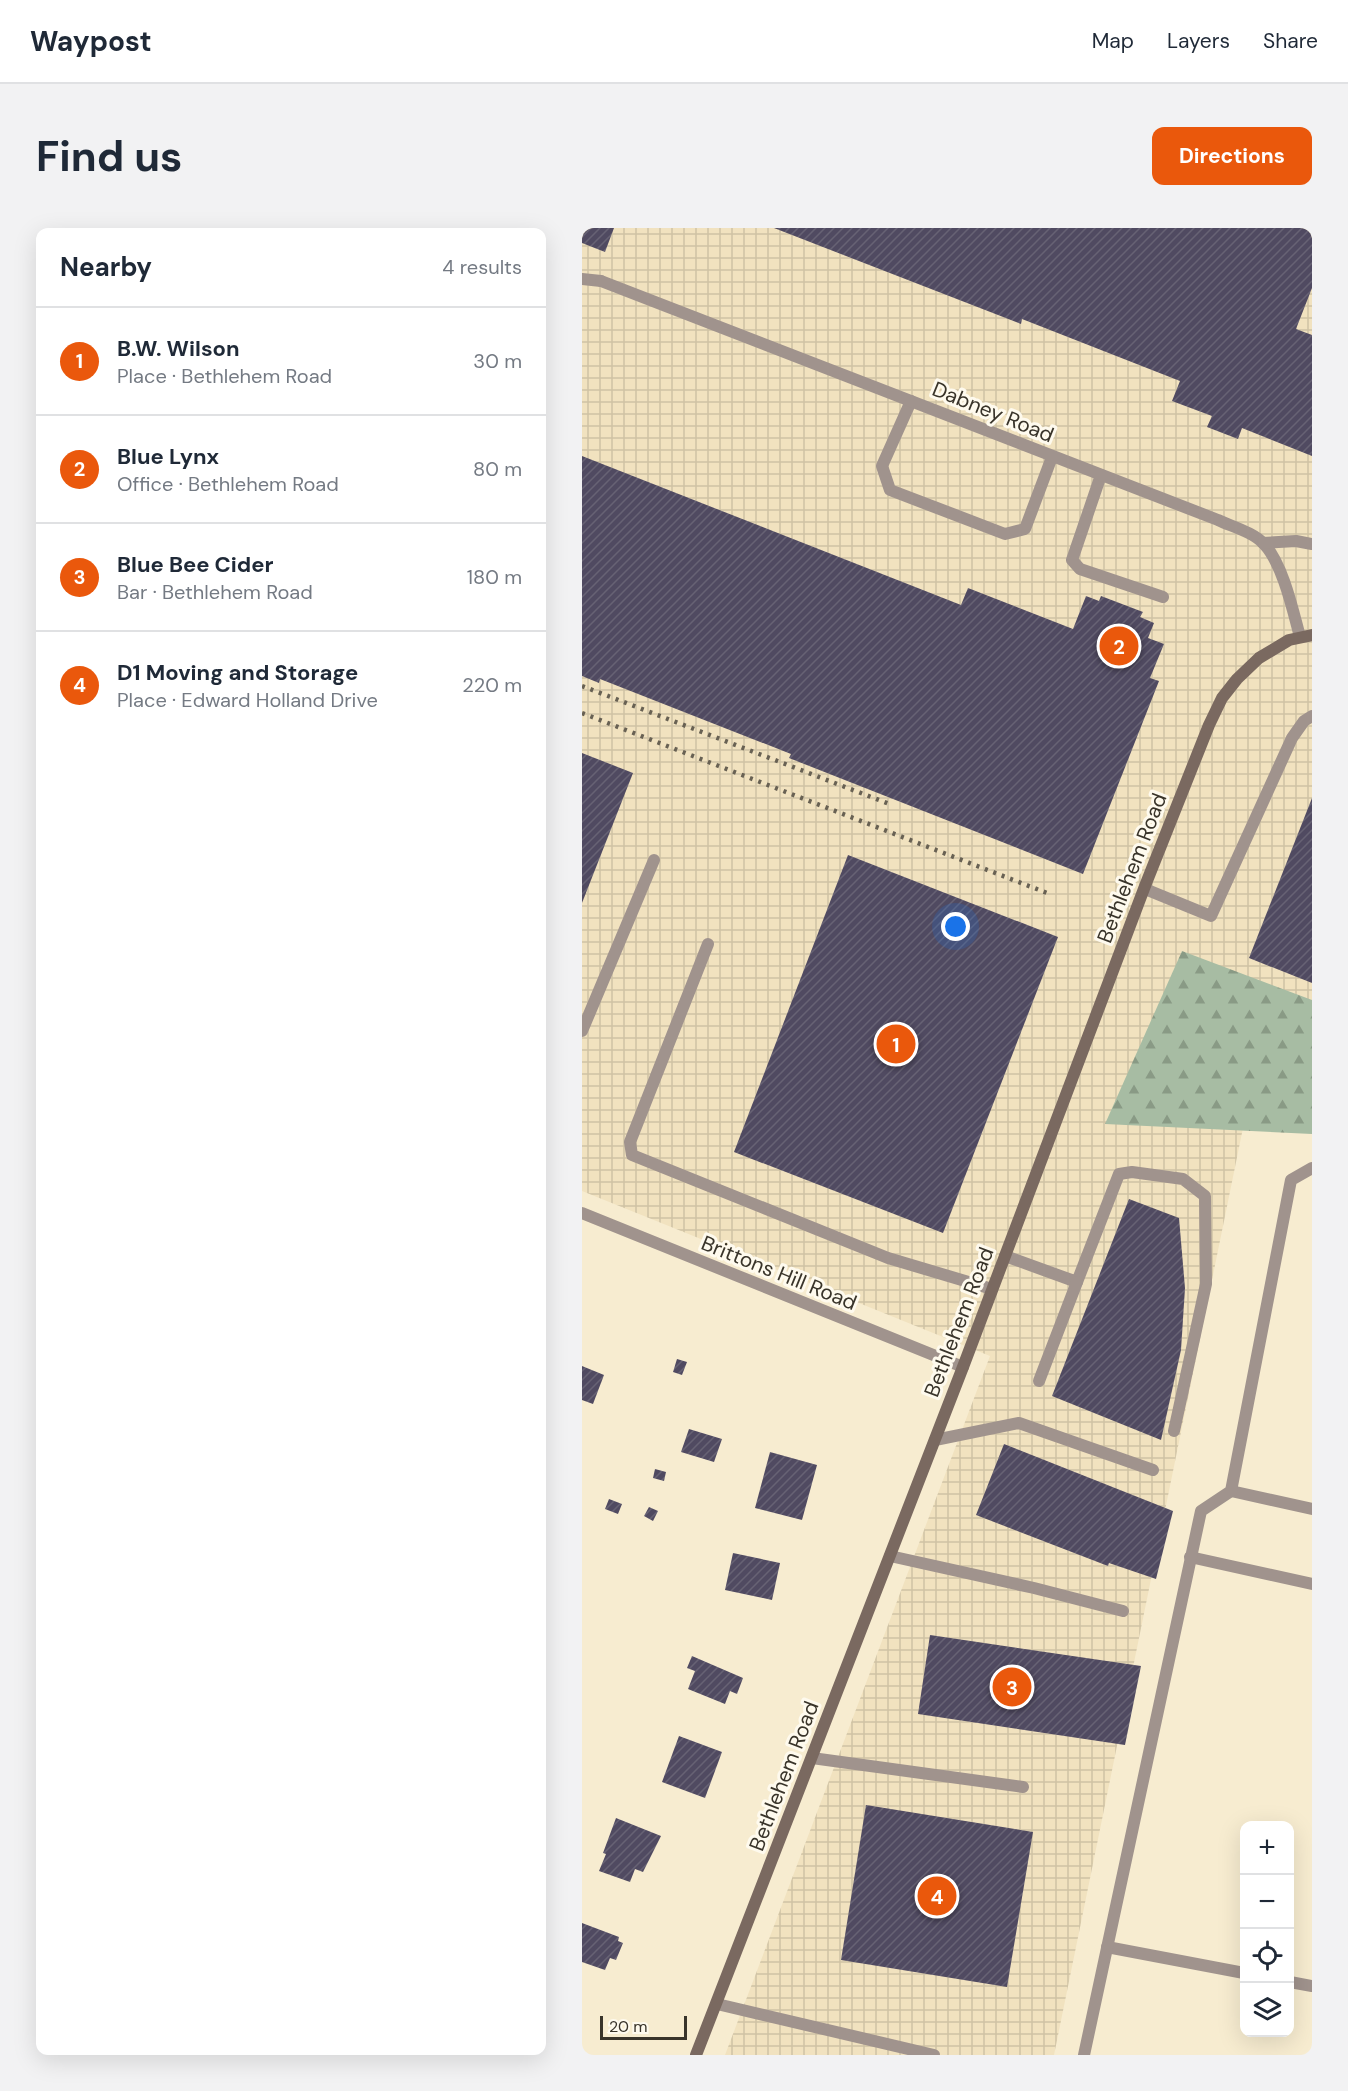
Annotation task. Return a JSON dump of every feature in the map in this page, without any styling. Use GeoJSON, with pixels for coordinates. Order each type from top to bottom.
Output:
{"type":"FeatureCollection","features":[{"type":"Feature","properties":{"kind":"street","name":"Dabney Road"},"geometry":{"type":"LineString","coordinates":[[582,279],[601,281],[1218,520],[1263,543]]}},
{"type":"Feature","properties":{"kind":"street"},"geometry":{"type":"LineString","coordinates":[[911,401],[882,466],[890,490],[1005,534],[1025,529],[1052,457]]}},
{"type":"Feature","properties":{"kind":"street"},"geometry":{"type":"LineString","coordinates":[[1101,475],[1072,560],[1080,569],[1163,597]]}},
{"type":"Feature","properties":{"kind":"street"},"geometry":{"type":"LineString","coordinates":[[1263,543],[1296,541],[1312,544]]}},
{"type":"Feature","properties":{"kind":"street"},"geometry":{"type":"LineString","coordinates":[[1263,543],[1269,550],[1287,586],[1306,636]]}},
{"type":"Feature","properties":{"kind":"street","name":"Bethlehem Road"},"geometry":{"type":"LineString","coordinates":[[696,2055],[1209,725],[1222,698],[1237,679],[1259,658],[1289,640],[1306,636]]}},
{"type":"Feature","properties":{"kind":"street"},"geometry":{"type":"LineString","coordinates":[[1145,889],[1211,916],[1292,738],[1304,721],[1312,716]]}},
{"type":"Feature","properties":{"kind":"street"},"geometry":{"type":"LineString","coordinates":[[582,1031],[654,860]]}},
{"type":"Feature","properties":{"kind":"street"},"geometry":{"type":"LineString","coordinates":[[708,944],[630,1142],[632,1155],[888,1258],[992,1289]]}},
{"type":"Feature","properties":{"kind":"street"},"geometry":{"type":"LineString","coordinates":[[1084,2055],[1201,1511],[1231,1491],[1290,1180],[1312,1168]]}},
{"type":"Feature","properties":{"kind":"street"},"geometry":{"type":"LineString","coordinates":[[1039,1381],[1119,1174],[1132,1172],[1184,1179],[1205,1196],[1206,1284],[1174,1431]]}},
{"type":"Feature","properties":{"kind":"street","name":"Brittons Hill Road"},"geometry":{"type":"LineString","coordinates":[[582,1213],[963,1367]]}},
{"type":"Feature","properties":{"kind":"street"},"geometry":{"type":"LineString","coordinates":[[1005,1256],[1077,1282]]}},
{"type":"Feature","properties":{"kind":"street"},"geometry":{"type":"LineString","coordinates":[[935,1440],[1019,1423],[1153,1470]]}},
{"type":"Feature","properties":{"kind":"street"},"geometry":{"type":"LineString","coordinates":[[1231,1491],[1312,1509]]}},
{"type":"Feature","properties":{"kind":"street"},"geometry":{"type":"LineString","coordinates":[[890,1556],[1034,1588],[1123,1611]]}},
{"type":"Feature","properties":{"kind":"street"},"geometry":{"type":"LineString","coordinates":[[1190,1557],[1312,1584]]}},
{"type":"Feature","properties":{"kind":"street"},"geometry":{"type":"LineString","coordinates":[[812,1758],[1023,1787]]}},
{"type":"Feature","properties":{"kind":"street"},"geometry":{"type":"LineString","coordinates":[[1107,1947],[1240,1972]]}},
{"type":"Feature","properties":{"kind":"street"},"geometry":{"type":"LineString","coordinates":[[1294,1983],[1312,1986]]}},
{"type":"Feature","properties":{"kind":"street"},"geometry":{"type":"LineString","coordinates":[[717,2004],[934,2055]]}},
{"type":"Feature","properties":{"kind":"shaded area"},"geometry":{"type":"Polygon","coordinates":[[[582,228],[1312,228],[1312,1123],[1244,1123],[1054,2055],[725,2055],[990,1356],[582,1191],[582,228]]]}},
{"type":"Feature","properties":{"kind":"green space"},"geometry":{"type":"Polygon","coordinates":[[[1182,951],[1312,1000],[1312,1134],[1105,1124],[1182,951]]]}},
{"type":"Feature","properties":{"kind":"building"},"geometry":{"type":"Polygon","coordinates":[[[582,228],[614,228],[605,252],[582,243],[582,228]]]}},
{"type":"Feature","properties":{"kind":"building"},"geometry":{"type":"Polygon","coordinates":[[[774,228],[1312,228],[1312,288],[1296,329],[1312,335],[1312,456],[1242,428],[1238,439],[1207,427],[1212,416],[1172,401],[1180,381],[1022,319],[1021,324],[774,228]]]}},
{"type":"Feature","properties":{"kind":"building"},"geometry":{"type":"Polygon","coordinates":[[[582,456],[961,605],[968,588],[1073,629],[1086,596],[1099,601],[1101,596],[1143,612],[1140,617],[1154,623],[1148,638],[1164,644],[1150,678],[1159,681],[1083,874],[789,758],[791,754],[600,679],[599,683],[582,676],[582,456]]]}},
{"type":"Feature","properties":{"kind":"building"},"geometry":{"type":"Polygon","coordinates":[[[582,753],[633,773],[582,903],[582,753]]]}},
{"type":"Feature","properties":{"kind":"building"},"geometry":{"type":"Polygon","coordinates":[[[1312,798],[1312,983],[1249,958],[1312,798]]]}},
{"type":"Feature","properties":{"kind":"building"},"geometry":{"type":"Polygon","coordinates":[[[848,855],[1058,937],[943,1233],[734,1152],[848,855]]]}},
{"type":"Feature","properties":{"kind":"building"},"geometry":{"type":"Polygon","coordinates":[[[1129,1199],[1179,1218],[1185,1288],[1181,1350],[1161,1440],[1052,1396],[1129,1199]]]}},
{"type":"Feature","properties":{"kind":"building"},"geometry":{"type":"Polygon","coordinates":[[[677,1359],[687,1362],[682,1375],[673,1372],[677,1359]]]}},
{"type":"Feature","properties":{"kind":"building"},"geometry":{"type":"Polygon","coordinates":[[[582,1366],[604,1375],[593,1404],[582,1400],[582,1366]]]}},
{"type":"Feature","properties":{"kind":"building"},"geometry":{"type":"Polygon","coordinates":[[[689,1429],[722,1439],[714,1462],[681,1452],[689,1429]]]}},
{"type":"Feature","properties":{"kind":"building"},"geometry":{"type":"Polygon","coordinates":[[[1004,1444],[1173,1511],[1156,1579],[1109,1563],[1108,1566],[976,1515],[1004,1444]]]}},
{"type":"Feature","properties":{"kind":"building"},"geometry":{"type":"Polygon","coordinates":[[[770,1452],[817,1465],[802,1520],[755,1508],[770,1452]]]}},
{"type":"Feature","properties":{"kind":"building"},"geometry":{"type":"Polygon","coordinates":[[[655,1469],[666,1472],[664,1481],[653,1478],[655,1469]]]}},
{"type":"Feature","properties":{"kind":"building"},"geometry":{"type":"Polygon","coordinates":[[[609,1499],[622,1504],[618,1514],[605,1509],[609,1499]]]}},
{"type":"Feature","properties":{"kind":"building"},"geometry":{"type":"Polygon","coordinates":[[[649,1507],[658,1511],[653,1521],[644,1516],[649,1507]]]}},
{"type":"Feature","properties":{"kind":"building"},"geometry":{"type":"Polygon","coordinates":[[[733,1553],[780,1563],[772,1600],[725,1590],[733,1553]]]}},
{"type":"Feature","properties":{"kind":"building"},"geometry":{"type":"Polygon","coordinates":[[[930,1635],[1141,1666],[1125,1745],[918,1714],[930,1635]]]}},
{"type":"Feature","properties":{"kind":"building"},"geometry":{"type":"Polygon","coordinates":[[[692,1656],[743,1678],[737,1694],[730,1691],[725,1704],[688,1689],[695,1671],[687,1668],[692,1656]]]}},
{"type":"Feature","properties":{"kind":"building"},"geometry":{"type":"Polygon","coordinates":[[[679,1736],[722,1752],[705,1798],[662,1782],[679,1736]]]}},
{"type":"Feature","properties":{"kind":"building"},"geometry":{"type":"Polygon","coordinates":[[[866,1805],[1033,1832],[1007,1987],[841,1960],[866,1805]]]}},
{"type":"Feature","properties":{"kind":"building"},"geometry":{"type":"Polygon","coordinates":[[[616,1818],[661,1836],[643,1872],[635,1869],[630,1882],[599,1871],[616,1818]]]}},
{"type":"Feature","properties":{"kind":"building"},"geometry":{"type":"Polygon","coordinates":[[[582,1923],[619,1937],[618,1941],[623,1943],[616,1960],[610,1958],[605,1970],[582,1962],[582,1923]]]}},
{"type":"Feature","properties":{"kind":"railway"},"geometry":{"type":"LineString","coordinates":[[582,686],[892,805]]}},
{"type":"Feature","properties":{"kind":"railway"},"geometry":{"type":"LineString","coordinates":[[582,713],[1047,893]]}},
{"type":"Feature","properties":{"kind":"place","name":"Blue Lynx"},"geometry":{"type":"Point","coordinates":[1119,646]}},
{"type":"Feature","properties":{"kind":"place","name":"B.W. Wilson"},"geometry":{"type":"Point","coordinates":[896,1044]}},
{"type":"Feature","properties":{"kind":"place","name":"Blue Bee Cider"},"geometry":{"type":"Point","coordinates":[1012,1687]}},
{"type":"Feature","properties":{"kind":"place","name":"D1 Moving and Storage"},"geometry":{"type":"Point","coordinates":[937,1896]}}]}
